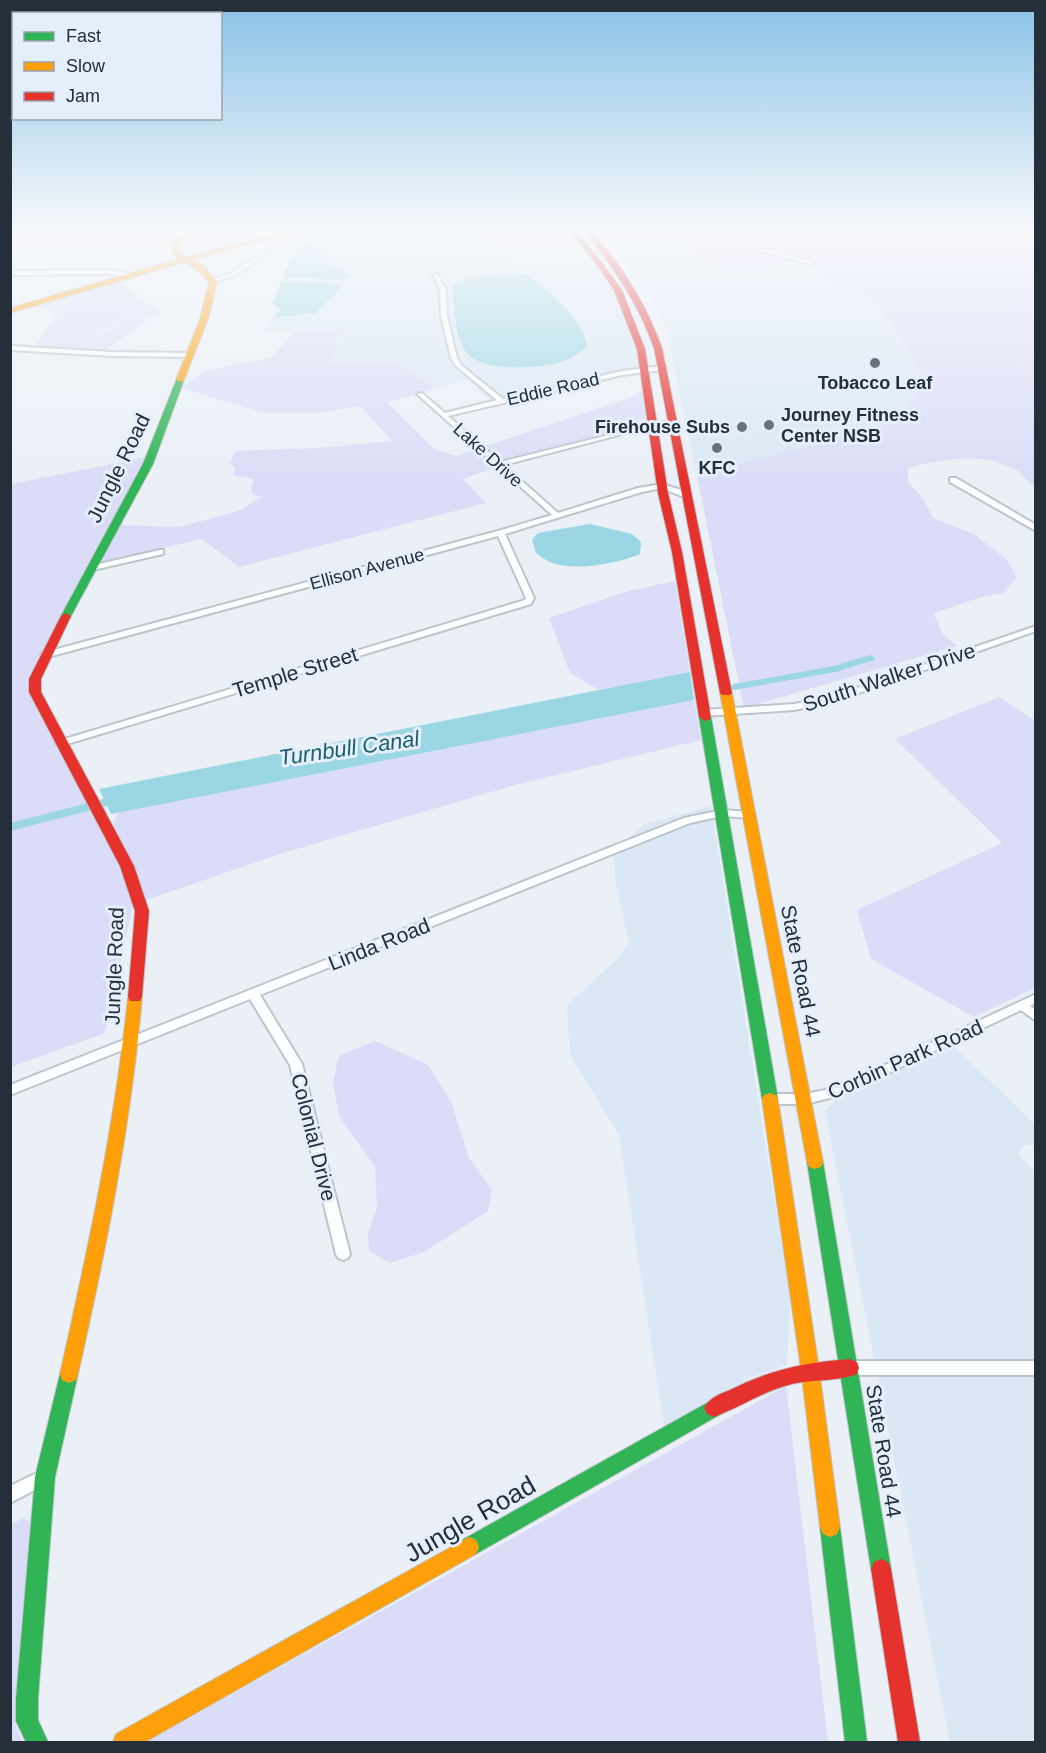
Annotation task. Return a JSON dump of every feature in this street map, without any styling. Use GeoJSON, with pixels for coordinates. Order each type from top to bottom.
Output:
{"type":"FeatureCollection","features":[{"type":"Feature","properties":{"kind":"main road","name":"Jungle Road"},"geometry":{"type":"LineString","coordinates":[[37,1743],[27,1721],[27,1699],[45,1477],[103,1223],[132,1039],[142,911],[127,866],[35,692],[35,679],[45,655],[148,464],[205,313]]}},
{"type":"Feature","properties":{"kind":"main road","name":"State Road 44"},"geometry":{"type":"LineString","coordinates":[[630,313],[635,324],[645,368],[655,424],[662,486],[677,552],[770,1099],[810,1369],[856,1743]]}},
{"type":"Feature","properties":{"kind":"main road","name":"State Road 44"},"geometry":{"type":"LineString","coordinates":[[645,313],[663,368],[805,1099],[909,1743]]}},
{"type":"Feature","properties":{"kind":"main road"},"geometry":{"type":"LineString","coordinates":[[677,552],[699,551]]}},
{"type":"Feature","properties":{"kind":"main road","name":"Jungle Road"},"geometry":{"type":"LineString","coordinates":[[124,1743],[753,1386],[778,1375],[810,1369],[850,1368]]}},
{"type":"Feature","properties":{"kind":"street"},"geometry":{"type":"LineString","coordinates":[[444,313],[454,358],[459,366],[502,401]]}},
{"type":"Feature","properties":{"kind":"street"},"geometry":{"type":"LineString","coordinates":[[10,348],[112,354],[189,355]]}},
{"type":"Feature","properties":{"kind":"street","name":"Eddie Road"},"geometry":{"type":"LineString","coordinates":[[443,415],[645,368],[663,368]]}},
{"type":"Feature","properties":{"kind":"street","name":"Lake Drive"},"geometry":{"type":"LineString","coordinates":[[420,394],[556,515]]}},
{"type":"Feature","properties":{"kind":"street"},"geometry":{"type":"LineString","coordinates":[[499,464],[632,428],[655,424]]}},
{"type":"Feature","properties":{"kind":"street"},"geometry":{"type":"LineString","coordinates":[[953,480],[1035,529]]}},
{"type":"Feature","properties":{"kind":"street"},"geometry":{"type":"LineString","coordinates":[[662,486],[687,495]]}},
{"type":"Feature","properties":{"kind":"street","name":"Ellison Avenue"},"geometry":{"type":"LineString","coordinates":[[45,655],[501,533],[556,515],[662,486]]}},
{"type":"Feature","properties":{"kind":"street","name":"Temple Street"},"geometry":{"type":"LineString","coordinates":[[61,743],[530,600],[501,533]]}},
{"type":"Feature","properties":{"kind":"street"},"geometry":{"type":"LineString","coordinates":[[93,568],[160,552]]}},
{"type":"Feature","properties":{"kind":"street","name":"South Walker Drive"},"geometry":{"type":"LineString","coordinates":[[704,713],[794,707],[830,700],[1035,628]]}},
{"type":"Feature","properties":{"kind":"street","name":"Linda Road"},"geometry":{"type":"LineString","coordinates":[[10,1090],[132,1039],[253,994],[688,820],[722,813],[750,815]]}},
{"type":"Feature","properties":{"kind":"street","name":"Colonial Drive"},"geometry":{"type":"LineString","coordinates":[[253,994],[296,1064],[343,1254]]}},
{"type":"Feature","properties":{"kind":"street","name":"Corbin Park Road"},"geometry":{"type":"LineString","coordinates":[[770,1099],[805,1099],[838,1092],[1035,998]]}},
{"type":"Feature","properties":{"kind":"street"},"geometry":{"type":"LineString","coordinates":[[1022,1005],[1035,1017]]}},
{"type":"Feature","properties":{"kind":"street"},"geometry":{"type":"LineString","coordinates":[[850,1368],[1035,1368]]}},
{"type":"Feature","properties":{"kind":"street"},"geometry":{"type":"LineString","coordinates":[[10,1495],[45,1477]]}},
{"type":"Feature","properties":{"kind":"shaded area"},"geometry":{"type":"Polygon","coordinates":[[[57,313],[159,313],[148,319],[124,317],[77,349],[35,346],[57,313]]]}},
{"type":"Feature","properties":{"kind":"shaded area"},"geometry":{"type":"Polygon","coordinates":[[[311,313],[440,313],[450,358],[455,367],[499,402],[492,403],[468,380],[435,389],[401,365],[330,364],[340,330],[265,331],[274,316],[308,315],[311,313]]]}},
{"type":"Feature","properties":{"kind":"shaded area"},"geometry":{"type":"Polygon","coordinates":[[[448,313],[547,313],[460,332],[462,347],[516,368],[566,360],[577,322],[568,313],[625,313],[642,372],[506,400],[463,366],[458,358],[448,313]]]}},
{"type":"Feature","properties":{"kind":"shaded area"},"geometry":{"type":"Polygon","coordinates":[[[659,313],[879,313],[925,377],[900,421],[697,476],[665,324],[659,313]]]}},
{"type":"Feature","properties":{"kind":"shaded area"},"geometry":{"type":"Polygon","coordinates":[[[881,313],[1035,313],[1035,487],[1018,471],[992,461],[949,460],[908,468],[908,482],[923,499],[933,518],[974,534],[1006,559],[1017,578],[1003,593],[981,597],[934,613],[942,633],[957,646],[744,708],[697,476],[900,421],[925,377],[881,313]]]}},
{"type":"Feature","properties":{"kind":"shaded area"},"geometry":{"type":"Polygon","coordinates":[[[127,317],[148,321],[103,352],[80,348],[127,317]]]}},
{"type":"Feature","properties":{"kind":"shaded area"},"geometry":{"type":"Polygon","coordinates":[[[341,330],[330,364],[401,365],[435,389],[387,402],[434,449],[457,456],[634,396],[644,389],[649,417],[568,448],[518,459],[463,479],[486,503],[239,567],[202,539],[100,563],[120,525],[180,527],[241,510],[262,496],[253,495],[251,491],[254,479],[233,475],[235,468],[230,462],[235,451],[318,448],[392,441],[360,406],[321,413],[265,413],[181,388],[205,371],[272,357],[295,331],[341,330]]]}},
{"type":"Feature","properties":{"kind":"shaded area"},"geometry":{"type":"Polygon","coordinates":[[[146,457],[29,679],[29,694],[120,868],[133,904],[105,1033],[11,1067],[11,484],[146,457]]]}},
{"type":"Feature","properties":{"kind":"shaded area"},"geometry":{"type":"Polygon","coordinates":[[[675,581],[690,672],[599,690],[570,673],[549,618],[628,591],[675,581]]]}},
{"type":"Feature","properties":{"kind":"shaded area"},"geometry":{"type":"Polygon","coordinates":[[[1000,697],[1035,721],[1035,988],[974,1017],[871,959],[857,910],[1002,843],[895,739],[1000,697]]]}},
{"type":"Feature","properties":{"kind":"shaded area"},"geometry":{"type":"Polygon","coordinates":[[[694,700],[701,740],[515,785],[283,853],[146,900],[134,865],[113,826],[118,812],[694,700]]]}},
{"type":"Feature","properties":{"kind":"shaded area"},"geometry":{"type":"Polygon","coordinates":[[[711,806],[790,1298],[787,1365],[748,1378],[664,1426],[619,1135],[570,1055],[567,1005],[616,960],[629,943],[615,881],[614,851],[645,824],[711,806]]]}},
{"type":"Feature","properties":{"kind":"shaded area"},"geometry":{"type":"Polygon","coordinates":[[[940,1033],[1035,1124],[1035,1144],[1024,1146],[1018,1154],[1036,1173],[1035,1742],[950,1742],[825,1111],[854,1082],[940,1033]]]}},
{"type":"Feature","properties":{"kind":"shaded area"},"geometry":{"type":"Polygon","coordinates":[[[375,1041],[427,1064],[451,1101],[469,1158],[492,1190],[488,1211],[424,1252],[390,1263],[369,1251],[368,1234],[377,1207],[375,1167],[339,1116],[333,1081],[339,1056],[375,1041]]]}},
{"type":"Feature","properties":{"kind":"shaded area"},"geometry":{"type":"Polygon","coordinates":[[[786,1386],[828,1742],[146,1742],[786,1386]]]}},
{"type":"Feature","properties":{"kind":"shaded area"},"geometry":{"type":"Polygon","coordinates":[[[24,1518],[31,1523],[15,1701],[15,1724],[23,1742],[11,1742],[11,1524],[24,1518]]]}},
{"type":"Feature","properties":{"kind":"water"},"geometry":{"type":"Polygon","coordinates":[[[278,313],[317,313],[278,317],[274,316],[278,313]]]}},
{"type":"Feature","properties":{"kind":"water"},"geometry":{"type":"Polygon","coordinates":[[[455,313],[570,313],[579,325],[587,347],[567,360],[543,366],[495,366],[470,356],[463,347],[455,313]]]}},
{"type":"Feature","properties":{"kind":"water"},"geometry":{"type":"Polygon","coordinates":[[[590,524],[632,534],[641,542],[640,554],[620,561],[573,566],[552,563],[536,553],[532,540],[538,533],[590,524]]]}},
{"type":"Feature","properties":{"kind":"water"},"geometry":{"type":"Polygon","coordinates":[[[690,672],[694,700],[111,814],[99,789],[690,672]]]}},
{"type":"Feature","properties":{"kind":"waterway"},"geometry":{"type":"LineString","coordinates":[[734,687],[836,669],[870,658]]}},
{"type":"Feature","properties":{"kind":"waterway","name":"Turnbull Canal"},"geometry":{"type":"LineString","coordinates":[[10,827],[119,799]]}},
{"type":"Feature","properties":{"kind":"traffic: fast"},"geometry":{"type":"LineString","coordinates":[[66,616],[148,464],[180,380]]}},
{"type":"Feature","properties":{"kind":"traffic: fast"},"geometry":{"type":"LineString","coordinates":[[705,717],[770,1099]]}},
{"type":"Feature","properties":{"kind":"traffic: fast"},"geometry":{"type":"LineString","coordinates":[[815,1162],[881,1569]]}},
{"type":"Feature","properties":{"kind":"traffic: fast"},"geometry":{"type":"LineString","coordinates":[[37,1742],[27,1721],[27,1699],[45,1477],[69,1374]]}},
{"type":"Feature","properties":{"kind":"traffic: fast"},"geometry":{"type":"LineString","coordinates":[[469,1547],[714,1408]]}},
{"type":"Feature","properties":{"kind":"traffic: fast"},"geometry":{"type":"LineString","coordinates":[[830,1527],[856,1742]]}},
{"type":"Feature","properties":{"kind":"traffic: slow"},"geometry":{"type":"LineString","coordinates":[[180,380],[206,313]]}},
{"type":"Feature","properties":{"kind":"traffic: slow"},"geometry":{"type":"LineString","coordinates":[[726,693],[815,1162]]}},
{"type":"Feature","properties":{"kind":"traffic: slow"},"geometry":{"type":"LineString","coordinates":[[69,1374],[100,1234],[117,1139],[135,997]]}},
{"type":"Feature","properties":{"kind":"traffic: slow"},"geometry":{"type":"LineString","coordinates":[[770,1099],[810,1369],[830,1527]]}},
{"type":"Feature","properties":{"kind":"traffic: slow"},"geometry":{"type":"LineString","coordinates":[[124,1742],[469,1547]]}},
{"type":"Feature","properties":{"kind":"traffic: jam"},"geometry":{"type":"LineString","coordinates":[[627,313],[641,349],[663,493],[677,552],[705,717]]}},
{"type":"Feature","properties":{"kind":"traffic: jam"},"geometry":{"type":"LineString","coordinates":[[644,313],[658,348],[726,693]]}},
{"type":"Feature","properties":{"kind":"traffic: jam"},"geometry":{"type":"LineString","coordinates":[[66,616],[35,679],[35,692],[127,866],[142,911],[135,997]]}},
{"type":"Feature","properties":{"kind":"traffic: jam"},"geometry":{"type":"LineString","coordinates":[[714,1408],[748,1390],[779,1378],[812,1371],[850,1368]]}},
{"type":"Feature","properties":{"kind":"traffic: jam"},"geometry":{"type":"LineString","coordinates":[[881,1569],[909,1742]]}},
{"type":"Feature","properties":{"kind":"place","name":"Tobacco Leaf"},"geometry":{"type":"Point","coordinates":[875,363]}},
{"type":"Feature","properties":{"kind":"place","name":"Journey Fitness Center NSB"},"geometry":{"type":"Point","coordinates":[769,425]}},
{"type":"Feature","properties":{"kind":"place","name":"Firehouse Subs"},"geometry":{"type":"Point","coordinates":[742,427]}},
{"type":"Feature","properties":{"kind":"place","name":"KFC"},"geometry":{"type":"Point","coordinates":[717,448]}}]}
